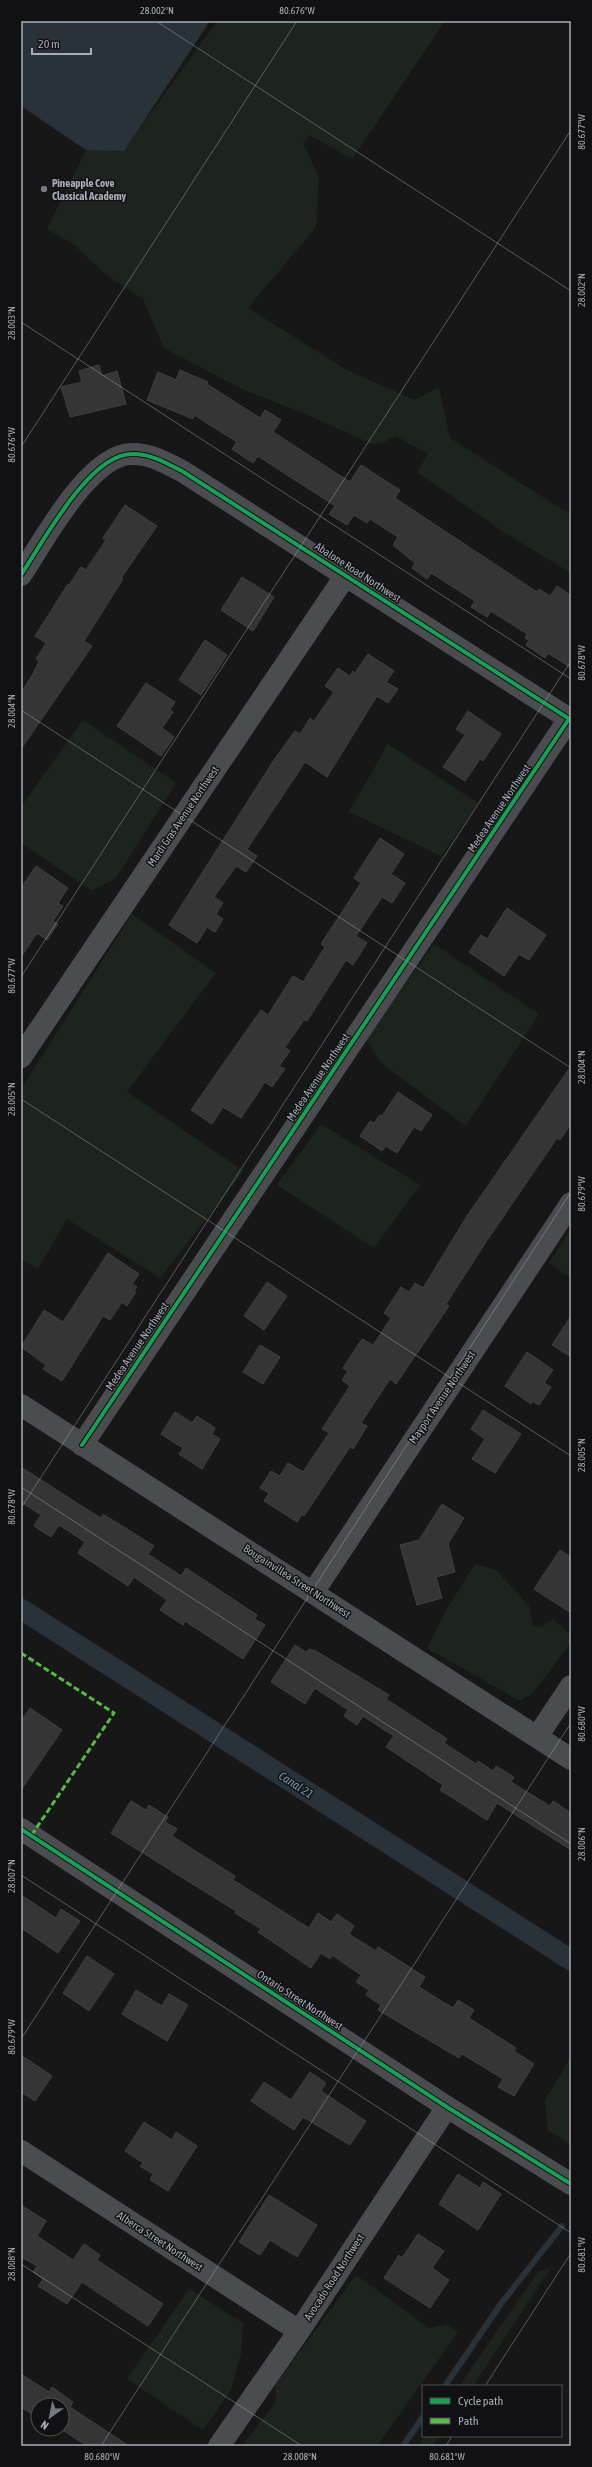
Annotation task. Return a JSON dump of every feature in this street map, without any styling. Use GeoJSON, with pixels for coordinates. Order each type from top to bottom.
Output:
{"type":"FeatureCollection","features":[{"type":"Feature","properties":{"kind":"street","name":"Abalone Road Northwest"},"geometry":{"type":"LineString","coordinates":[[21,575],[80,486],[100,466],[129,454],[155,457],[182,471],[570,720]]}},
{"type":"Feature","properties":{"kind":"street","name":"Mardi Gras Avenue Northwest"},"geometry":{"type":"LineString","coordinates":[[21,1057],[346,575]]}},
{"type":"Feature","properties":{"kind":"street","name":"Medea Avenue Northwest"},"geometry":{"type":"LineString","coordinates":[[82,1445],[570,720]]}},
{"type":"Feature","properties":{"kind":"street","name":"Mayport Avenue Northwest"},"geometry":{"type":"LineString","coordinates":[[314,1591],[571,1203]]}},
{"type":"Feature","properties":{"kind":"street","name":"Bougainvillea Street Northwest"},"geometry":{"type":"LineString","coordinates":[[21,1405],[314,1591],[571,1759]]}},
{"type":"Feature","properties":{"kind":"street"},"geometry":{"type":"LineString","coordinates":[[537,1737],[571,1686]]}},
{"type":"Feature","properties":{"kind":"street","name":"Ontario Street Northwest"},"geometry":{"type":"LineString","coordinates":[[21,1829],[447,2107],[571,2184]]}},
{"type":"Feature","properties":{"kind":"street","name":"Avocado Road Northwest"},"geometry":{"type":"LineString","coordinates":[[219,2446],[299,2331],[447,2107]]}},
{"type":"Feature","properties":{"kind":"street","name":"Alberca Street Northwest"},"geometry":{"type":"LineString","coordinates":[[21,2151],[299,2331]]}},
{"type":"Feature","properties":{"kind":"shaded area"},"geometry":{"type":"Polygon","coordinates":[[[21,21],[210,21],[124,151],[86,150],[21,106],[21,21]]]}},
{"type":"Feature","properties":{"kind":"shaded area"},"geometry":{"type":"Polygon","coordinates":[[[217,21],[445,21],[352,159],[309,135],[303,143],[319,177],[316,227],[248,308],[347,370],[415,400],[439,387],[450,438],[571,515],[571,573],[505,533],[417,472],[428,454],[396,436],[384,442],[372,444],[301,412],[246,391],[164,348],[143,299],[105,274],[73,244],[47,229],[86,150],[124,150],[217,21]]]}},
{"type":"Feature","properties":{"kind":"shaded area"},"geometry":{"type":"Polygon","coordinates":[[[83,720],[176,783],[116,878],[92,891],[21,843],[21,807],[83,720]]]}},
{"type":"Feature","properties":{"kind":"shaded area"},"geometry":{"type":"Polygon","coordinates":[[[388,744],[478,803],[441,856],[349,812],[388,744]]]}},
{"type":"Feature","properties":{"kind":"shaded area"},"geometry":{"type":"Polygon","coordinates":[[[132,914],[216,973],[127,1092],[244,1171],[160,1278],[67,1219],[38,1269],[21,1259],[21,1089],[132,914]]]}},
{"type":"Feature","properties":{"kind":"shaded area"},"geometry":{"type":"Polygon","coordinates":[[[434,944],[539,1014],[466,1126],[381,1063],[366,1039],[434,944]]]}},
{"type":"Feature","properties":{"kind":"shaded area"},"geometry":{"type":"Polygon","coordinates":[[[321,1124],[420,1185],[374,1248],[277,1185],[321,1124]]]}},
{"type":"Feature","properties":{"kind":"shaded area"},"geometry":{"type":"Polygon","coordinates":[[[571,1229],[571,1278],[549,1263],[571,1229]]]}},
{"type":"Feature","properties":{"kind":"shaded area"},"geometry":{"type":"Polygon","coordinates":[[[475,1564],[496,1570],[529,1606],[533,1625],[542,1627],[553,1619],[571,1635],[571,1642],[533,1693],[520,1701],[427,1648],[446,1610],[475,1564]]]}},
{"type":"Feature","properties":{"kind":"shaded area"},"geometry":{"type":"Polygon","coordinates":[[[571,2057],[571,2145],[548,2130],[545,2100],[571,2057]]]}},
{"type":"Feature","properties":{"kind":"shaded area"},"geometry":{"type":"Polygon","coordinates":[[[552,2266],[474,2385],[460,2385],[538,2272],[552,2266]]]}},
{"type":"Feature","properties":{"kind":"shaded area"},"geometry":{"type":"Polygon","coordinates":[[[356,2275],[429,2328],[448,2324],[458,2332],[377,2446],[242,2446],[276,2402],[275,2385],[356,2275]]]}},
{"type":"Feature","properties":{"kind":"shaded area"},"geometry":{"type":"Polygon","coordinates":[[[189,2289],[243,2323],[241,2353],[231,2390],[203,2430],[127,2379],[189,2289]]]}},
{"type":"Feature","properties":{"kind":"shaded area"},"geometry":{"type":"Polygon","coordinates":[[[424,2437],[438,2437],[432,2446],[418,2446],[424,2437]]]}},
{"type":"Feature","properties":{"kind":"building"},"geometry":{"type":"Polygon","coordinates":[[[99,365],[102,376],[117,371],[126,404],[70,417],[61,387],[82,382],[79,371],[99,365]]]}},
{"type":"Feature","properties":{"kind":"building"},"geometry":{"type":"Polygon","coordinates":[[[180,370],[208,382],[207,384],[260,418],[265,410],[281,420],[273,432],[350,482],[361,465],[400,490],[395,498],[537,592],[539,589],[550,596],[557,586],[571,596],[571,668],[548,653],[545,658],[526,645],[529,640],[525,638],[527,634],[491,611],[487,617],[471,607],[475,601],[431,573],[427,579],[412,568],[415,563],[393,545],[398,537],[370,519],[367,523],[354,515],[347,525],[329,514],[335,506],[258,456],[253,463],[232,449],[237,442],[194,415],[193,419],[147,400],[158,372],[176,380],[180,370]]]}},
{"type":"Feature","properties":{"kind":"building"},"geometry":{"type":"Polygon","coordinates":[[[125,505],[157,526],[121,578],[123,579],[84,641],[92,646],[21,749],[21,693],[34,672],[39,661],[36,659],[46,643],[35,636],[68,584],[69,585],[81,567],[86,570],[106,540],[103,538],[125,505]]]}},
{"type":"Feature","properties":{"kind":"building"},"geometry":{"type":"Polygon","coordinates":[[[242,577],[274,597],[253,631],[221,610],[242,577]]]}},
{"type":"Feature","properties":{"kind":"building"},"geometry":{"type":"Polygon","coordinates":[[[205,640],[227,655],[201,695],[179,680],[205,640]]]}},
{"type":"Feature","properties":{"kind":"building"},"geometry":{"type":"Polygon","coordinates":[[[368,654],[394,671],[386,682],[398,689],[388,703],[377,696],[327,777],[305,762],[247,849],[257,856],[246,872],[236,866],[214,897],[223,903],[216,914],[223,919],[215,932],[207,927],[197,943],[169,925],[274,760],[295,731],[300,734],[310,718],[314,721],[334,692],[325,686],[338,668],[350,676],[353,671],[355,673],[368,654]]]}},
{"type":"Feature","properties":{"kind":"building"},"geometry":{"type":"Polygon","coordinates":[[[146,683],[175,702],[170,710],[173,712],[162,728],[174,737],[161,756],[117,726],[146,683]]]}},
{"type":"Feature","properties":{"kind":"building"},"geometry":{"type":"Polygon","coordinates":[[[468,711],[501,734],[483,761],[480,759],[465,781],[443,767],[465,735],[456,729],[468,711]]]}},
{"type":"Feature","properties":{"kind":"building"},"geometry":{"type":"Polygon","coordinates":[[[380,838],[404,854],[391,874],[405,883],[392,903],[382,897],[356,936],[367,943],[353,965],[346,960],[307,1021],[304,1020],[285,1047],[290,1051],[279,1066],[285,1069],[272,1087],[265,1082],[241,1118],[223,1107],[212,1124],[191,1110],[261,1010],[268,1015],[293,976],[303,982],[325,947],[321,944],[361,883],[354,878],[380,838]]]}},
{"type":"Feature","properties":{"kind":"building"},"geometry":{"type":"Polygon","coordinates":[[[36,866],[68,888],[58,903],[63,906],[53,921],[58,924],[47,940],[37,933],[21,957],[21,888],[36,866]]]}},
{"type":"Feature","properties":{"kind":"building"},"geometry":{"type":"Polygon","coordinates":[[[507,908],[546,935],[529,960],[519,954],[504,976],[469,952],[481,935],[487,939],[507,908]]]}},
{"type":"Feature","properties":{"kind":"building"},"geometry":{"type":"Polygon","coordinates":[[[571,1066],[571,1124],[560,1140],[557,1138],[486,1242],[446,1304],[449,1306],[396,1384],[390,1379],[361,1423],[367,1426],[353,1449],[350,1447],[304,1516],[302,1514],[297,1522],[264,1501],[269,1493],[260,1488],[271,1471],[280,1476],[288,1463],[303,1472],[329,1433],[322,1429],[350,1386],[342,1380],[348,1371],[343,1368],[362,1339],[373,1345],[391,1318],[384,1313],[401,1287],[409,1292],[415,1283],[423,1288],[467,1216],[571,1066]]]}},
{"type":"Feature","properties":{"kind":"building"},"geometry":{"type":"Polygon","coordinates":[[[398,1092],[432,1115],[421,1131],[414,1127],[397,1153],[386,1146],[382,1151],[360,1136],[370,1121],[374,1123],[380,1115],[382,1116],[398,1092]]]}},
{"type":"Feature","properties":{"kind":"building"},"geometry":{"type":"Polygon","coordinates":[[[108,1253],[139,1274],[132,1284],[137,1287],[134,1291],[136,1292],[127,1306],[122,1302],[110,1320],[103,1316],[62,1381],[43,1369],[46,1365],[21,1347],[44,1310],[63,1322],[108,1253]]]}},
{"type":"Feature","properties":{"kind":"building"},"geometry":{"type":"Polygon","coordinates":[[[267,1282],[287,1296],[264,1330],[244,1316],[267,1282]]]}},
{"type":"Feature","properties":{"kind":"building"},"geometry":{"type":"Polygon","coordinates":[[[571,1316],[571,1357],[552,1345],[571,1316]]]}},
{"type":"Feature","properties":{"kind":"building"},"geometry":{"type":"Polygon","coordinates":[[[260,1345],[280,1357],[263,1384],[243,1372],[260,1345]]]}},
{"type":"Feature","properties":{"kind":"building"},"geometry":{"type":"Polygon","coordinates":[[[527,1352],[553,1370],[544,1383],[551,1387],[539,1405],[532,1401],[531,1404],[505,1386],[527,1352]]]}},
{"type":"Feature","properties":{"kind":"building"},"geometry":{"type":"Polygon","coordinates":[[[483,1410],[521,1434],[495,1473],[472,1459],[485,1439],[471,1429],[483,1410]]]}},
{"type":"Feature","properties":{"kind":"building"},"geometry":{"type":"Polygon","coordinates":[[[175,1412],[192,1423],[197,1416],[215,1428],[212,1434],[220,1439],[202,1469],[179,1454],[183,1448],[161,1434],[175,1412]]]}},
{"type":"Feature","properties":{"kind":"building"},"geometry":{"type":"Polygon","coordinates":[[[21,1467],[101,1518],[103,1514],[154,1546],[148,1554],[181,1576],[186,1568],[257,1615],[255,1619],[265,1625],[243,1659],[185,1621],[183,1625],[160,1610],[167,1600],[134,1577],[128,1586],[78,1553],[85,1542],[59,1525],[51,1537],[34,1526],[41,1515],[21,1502],[21,1467]]]}},
{"type":"Feature","properties":{"kind":"building"},"geometry":{"type":"Polygon","coordinates":[[[442,1504],[464,1518],[448,1544],[455,1572],[436,1577],[442,1598],[417,1605],[400,1545],[419,1540],[442,1504]]]}},
{"type":"Feature","properties":{"kind":"building"},"geometry":{"type":"Polygon","coordinates":[[[560,1550],[571,1557],[571,1613],[534,1589],[560,1550]]]}},
{"type":"Feature","properties":{"kind":"building"},"geometry":{"type":"Polygon","coordinates":[[[295,1645],[306,1652],[309,1649],[316,1651],[389,1695],[386,1699],[447,1739],[444,1743],[476,1764],[478,1761],[493,1771],[496,1766],[514,1777],[511,1782],[550,1806],[553,1801],[571,1813],[571,1850],[497,1803],[487,1820],[440,1790],[443,1785],[386,1747],[394,1736],[363,1716],[357,1725],[344,1716],[348,1710],[315,1688],[305,1704],[271,1682],[295,1645]]]}},
{"type":"Feature","properties":{"kind":"building"},"geometry":{"type":"Polygon","coordinates":[[[30,1708],[62,1730],[21,1790],[21,1721],[30,1708]]]}},
{"type":"Feature","properties":{"kind":"building"},"geometry":{"type":"Polygon","coordinates":[[[131,1801],[146,1810],[149,1805],[168,1817],[165,1822],[177,1829],[172,1836],[235,1876],[233,1880],[309,1928],[318,1913],[331,1922],[337,1914],[354,1926],[349,1934],[376,1951],[378,1947],[425,1977],[419,1987],[453,2008],[458,2000],[474,2010],[469,2018],[516,2048],[514,2051],[534,2064],[514,2096],[498,2087],[503,2079],[462,2054],[459,2058],[378,2010],[381,2005],[366,1995],[369,1990],[356,1982],[361,1975],[332,1955],[330,1959],[321,1953],[311,1968],[258,1932],[261,1929],[235,1913],[236,1911],[111,1833],[131,1801]]]}},
{"type":"Feature","properties":{"kind":"building"},"geometry":{"type":"Polygon","coordinates":[[[21,1895],[56,1918],[61,1909],[80,1921],[58,1953],[21,1928],[21,1895]]]}},
{"type":"Feature","properties":{"kind":"building"},"geometry":{"type":"Polygon","coordinates":[[[87,1956],[114,1974],[89,2011],[63,1993],[87,1956]]]}},
{"type":"Feature","properties":{"kind":"building"},"geometry":{"type":"Polygon","coordinates":[[[136,1990],[162,2006],[169,1994],[188,2005],[167,2041],[122,2014],[136,1990]]]}},
{"type":"Feature","properties":{"kind":"building"},"geometry":{"type":"Polygon","coordinates":[[[21,2055],[52,2076],[35,2101],[21,2092],[21,2055]]]}},
{"type":"Feature","properties":{"kind":"building"},"geometry":{"type":"Polygon","coordinates":[[[310,2072],[326,2083],[321,2091],[366,2121],[350,2145],[303,2117],[294,2130],[251,2101],[264,2082],[291,2100],[310,2072]]]}},
{"type":"Feature","properties":{"kind":"building"},"geometry":{"type":"Polygon","coordinates":[[[144,2122],[172,2140],[176,2132],[197,2146],[168,2191],[150,2180],[153,2174],[140,2166],[143,2163],[125,2151],[144,2122]]]}},
{"type":"Feature","properties":{"kind":"building"},"geometry":{"type":"Polygon","coordinates":[[[458,2174],[480,2188],[483,2182],[501,2194],[478,2230],[439,2204],[458,2174]]]}},
{"type":"Feature","properties":{"kind":"building"},"geometry":{"type":"Polygon","coordinates":[[[269,2195],[317,2225],[297,2257],[270,2240],[260,2255],[239,2242],[269,2195]]]}},
{"type":"Feature","properties":{"kind":"building"},"geometry":{"type":"Polygon","coordinates":[[[21,2205],[46,2221],[37,2236],[73,2260],[84,2244],[100,2255],[97,2260],[163,2304],[148,2326],[82,2282],[67,2304],[38,2286],[43,2279],[33,2272],[37,2266],[23,2258],[21,2261],[21,2205]]]}},
{"type":"Feature","properties":{"kind":"building"},"geometry":{"type":"Polygon","coordinates":[[[418,2234],[444,2251],[432,2268],[449,2280],[430,2308],[384,2278],[399,2255],[402,2258],[418,2234]]]}},
{"type":"Feature","properties":{"kind":"building"},"geometry":{"type":"Polygon","coordinates":[[[21,2374],[49,2392],[52,2387],[66,2397],[30,2397],[30,2413],[21,2407],[21,2374]]]}},
{"type":"Feature","properties":{"kind":"building"},"geometry":{"type":"Polygon","coordinates":[[[70,2400],[73,2402],[70,2407],[70,2400]]]}},
{"type":"Feature","properties":{"kind":"building"},"geometry":{"type":"Polygon","coordinates":[[[70,2407],[129,2446],[87,2446],[70,2435],[70,2407]]]}},
{"type":"Feature","properties":{"kind":"waterway","name":"Canal 21"},"geometry":{"type":"LineString","coordinates":[[21,1609],[571,1960]]}},
{"type":"Feature","properties":{"kind":"waterway"},"geometry":{"type":"LineString","coordinates":[[446,2385],[500,2305],[562,2226]]}},
{"type":"Feature","properties":{"kind":"waterway"},"geometry":{"type":"LineString","coordinates":[[403,2446],[422,2418]]}},
{"type":"Feature","properties":{"kind":"marked path"},"geometry":{"type":"LineString","coordinates":[[21,1653],[114,1713],[31,1836]]}},
{"type":"Feature","properties":{"kind":"cycle path"},"geometry":{"type":"LineString","coordinates":[[21,575],[68,502],[99,469],[115,458],[131,454],[145,455],[182,471],[571,720]]}},
{"type":"Feature","properties":{"kind":"cycle path"},"geometry":{"type":"LineString","coordinates":[[82,1445],[569,719]]}},
{"type":"Feature","properties":{"kind":"cycle path"},"geometry":{"type":"LineString","coordinates":[[21,1829],[447,2107],[571,2184]]}},
{"type":"Feature","properties":{"kind":"place","name":"Pineapple Cove Classical Academy"},"geometry":{"type":"Point","coordinates":[44,189]}}]}
